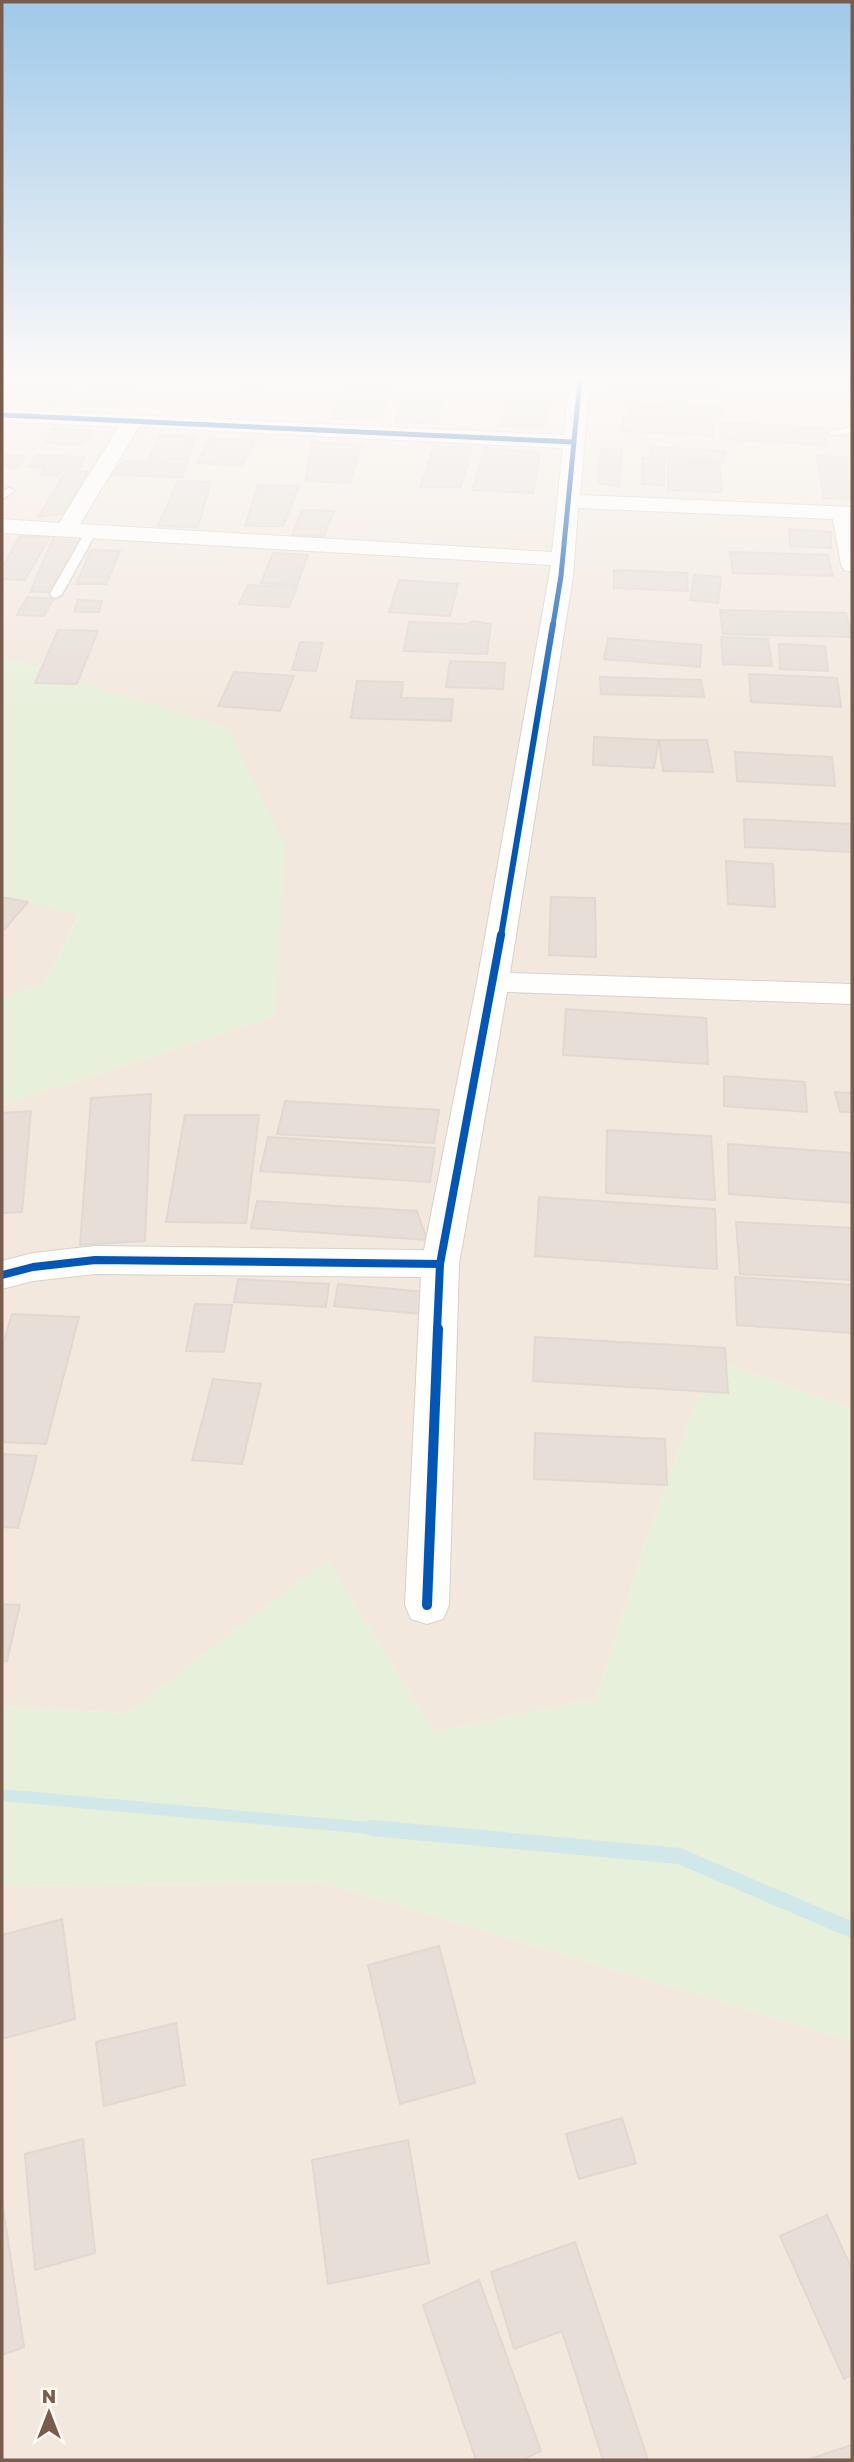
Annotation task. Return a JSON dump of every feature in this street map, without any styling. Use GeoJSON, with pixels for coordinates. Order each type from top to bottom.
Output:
{"type":"FeatureCollection","features":[{"type":"Feature","properties":{"kind":"street"},"geometry":{"type":"LineString","coordinates":[[65,530],[87,494]]}},
{"type":"Feature","properties":{"kind":"street"},"geometry":{"type":"LineString","coordinates":[[427,1605],[440,1264],[493,982],[562,559],[569,494]]}},
{"type":"Feature","properties":{"kind":"street"},"geometry":{"type":"LineString","coordinates":[[568,501],[847,512],[852,565]]}},
{"type":"Feature","properties":{"kind":"street"},"geometry":{"type":"LineString","coordinates":[[2,526],[562,559]]}},
{"type":"Feature","properties":{"kind":"street"},"geometry":{"type":"LineString","coordinates":[[493,982],[852,994]]}},
{"type":"Feature","properties":{"kind":"street"},"geometry":{"type":"LineString","coordinates":[[2,1275],[33,1267],[95,1260],[440,1264]]}},
{"type":"Feature","properties":{"kind":"lane"},"geometry":{"type":"LineString","coordinates":[[56,594],[91,531]]}},
{"type":"Feature","properties":{"kind":"shaded area"},"geometry":{"type":"Polygon","coordinates":[[[2,494],[852,494],[852,1408],[712,1359],[646,1540],[596,1698],[434,1732],[327,1560],[127,1713],[2,1707],[2,1105],[275,1016],[227,728],[2,657],[2,494]]]}},
{"type":"Feature","properties":{"kind":"shaded area"},"geometry":{"type":"Polygon","coordinates":[[[2,896],[79,914],[45,984],[2,998],[2,896]]]}},
{"type":"Feature","properties":{"kind":"shaded area"},"geometry":{"type":"Polygon","coordinates":[[[325,1883],[852,2041],[852,2460],[2,2460],[2,1886],[325,1883]]]}},
{"type":"Feature","properties":{"kind":"green space"},"geometry":{"type":"Polygon","coordinates":[[[2,657],[228,728],[286,849],[275,1016],[2,1105],[2,998],[45,984],[79,915],[2,896],[2,657]]]}},
{"type":"Feature","properties":{"kind":"green space"},"geometry":{"type":"Polygon","coordinates":[[[712,1359],[852,1408],[852,2041],[325,1883],[2,1886],[2,1707],[127,1713],[327,1560],[434,1732],[596,1698],[646,1540],[712,1359]]]}},
{"type":"Feature","properties":{"kind":"building"},"geometry":{"type":"Polygon","coordinates":[[[52,494],[75,494],[63,514],[38,517],[52,494]]]}},
{"type":"Feature","properties":{"kind":"building"},"geometry":{"type":"Polygon","coordinates":[[[172,494],[208,494],[198,527],[158,526],[172,494]]]}},
{"type":"Feature","properties":{"kind":"building"},"geometry":{"type":"Polygon","coordinates":[[[255,494],[296,494],[283,526],[245,526],[255,494]]]}},
{"type":"Feature","properties":{"kind":"building"},"geometry":{"type":"Polygon","coordinates":[[[823,494],[851,494],[852,499],[824,498],[823,494]]]}},
{"type":"Feature","properties":{"kind":"building"},"geometry":{"type":"Polygon","coordinates":[[[302,510],[334,511],[324,536],[292,536],[302,510]]]}},
{"type":"Feature","properties":{"kind":"building"},"geometry":{"type":"Polygon","coordinates":[[[789,529],[831,532],[831,548],[790,546],[789,529]]]}},
{"type":"Feature","properties":{"kind":"building"},"geometry":{"type":"Polygon","coordinates":[[[20,536],[50,537],[25,580],[2,579],[2,568],[20,536]]]}},
{"type":"Feature","properties":{"kind":"building"},"geometry":{"type":"Polygon","coordinates":[[[54,536],[85,536],[62,592],[30,592],[54,536]]]}},
{"type":"Feature","properties":{"kind":"building"},"geometry":{"type":"Polygon","coordinates":[[[91,550],[120,551],[106,584],[76,584],[91,550]]]}},
{"type":"Feature","properties":{"kind":"building"},"geometry":{"type":"Polygon","coordinates":[[[730,552],[828,555],[833,576],[733,573],[730,552]]]}},
{"type":"Feature","properties":{"kind":"building"},"geometry":{"type":"Polygon","coordinates":[[[273,553],[308,555],[297,585],[261,583],[273,553]]]}},
{"type":"Feature","properties":{"kind":"building"},"geometry":{"type":"Polygon","coordinates":[[[614,570],[687,573],[688,591],[614,588],[614,570]]]}},
{"type":"Feature","properties":{"kind":"building"},"geometry":{"type":"Polygon","coordinates":[[[694,575],[721,577],[718,603],[690,600],[694,575]]]}},
{"type":"Feature","properties":{"kind":"building"},"geometry":{"type":"Polygon","coordinates":[[[399,580],[458,584],[450,616],[389,612],[399,580]]]}},
{"type":"Feature","properties":{"kind":"building"},"geometry":{"type":"Polygon","coordinates":[[[248,585],[297,587],[289,607],[239,604],[248,585]]]}},
{"type":"Feature","properties":{"kind":"building"},"geometry":{"type":"Polygon","coordinates":[[[27,597],[53,599],[44,616],[17,615],[27,597]]]}},
{"type":"Feature","properties":{"kind":"building"},"geometry":{"type":"Polygon","coordinates":[[[78,600],[102,601],[99,612],[74,612],[78,600]]]}},
{"type":"Feature","properties":{"kind":"building"},"geometry":{"type":"Polygon","coordinates":[[[720,610],[846,613],[852,637],[723,634],[720,610]]]}},
{"type":"Feature","properties":{"kind":"building"},"geometry":{"type":"Polygon","coordinates":[[[474,621],[491,624],[487,654],[404,651],[409,622],[468,624],[474,621]]]}},
{"type":"Feature","properties":{"kind":"building"},"geometry":{"type":"Polygon","coordinates":[[[58,630],[98,631],[77,684],[35,683],[58,630]]]}},
{"type":"Feature","properties":{"kind":"building"},"geometry":{"type":"Polygon","coordinates":[[[721,637],[768,639],[772,666],[723,664],[721,637]]]}},
{"type":"Feature","properties":{"kind":"building"},"geometry":{"type":"Polygon","coordinates":[[[608,638],[702,645],[700,667],[604,659],[608,638]]]}},
{"type":"Feature","properties":{"kind":"building"},"geometry":{"type":"Polygon","coordinates":[[[300,642],[323,643],[316,671],[292,670],[300,642]]]}},
{"type":"Feature","properties":{"kind":"building"},"geometry":{"type":"Polygon","coordinates":[[[779,644],[825,646],[828,671],[780,669],[779,644]]]}},
{"type":"Feature","properties":{"kind":"building"},"geometry":{"type":"Polygon","coordinates":[[[450,661],[505,663],[503,689],[446,687],[450,661]]]}},
{"type":"Feature","properties":{"kind":"building"},"geometry":{"type":"Polygon","coordinates":[[[234,672],[294,676],[280,711],[218,706],[234,672]]]}},
{"type":"Feature","properties":{"kind":"building"},"geometry":{"type":"Polygon","coordinates":[[[749,674],[837,678],[841,707],[751,702],[749,674]]]}},
{"type":"Feature","properties":{"kind":"building"},"geometry":{"type":"Polygon","coordinates":[[[600,677],[701,680],[704,697],[601,694],[600,677]]]}},
{"type":"Feature","properties":{"kind":"building"},"geometry":{"type":"Polygon","coordinates":[[[357,681],[403,682],[401,698],[453,699],[451,721],[351,718],[357,681]]]}},
{"type":"Feature","properties":{"kind":"building"},"geometry":{"type":"Polygon","coordinates":[[[594,737],[659,740],[654,768],[593,765],[594,737]]]}},
{"type":"Feature","properties":{"kind":"building"},"geometry":{"type":"Polygon","coordinates":[[[659,740],[707,740],[713,772],[663,771],[659,740]]]}},
{"type":"Feature","properties":{"kind":"building"},"geometry":{"type":"Polygon","coordinates":[[[735,752],[832,757],[835,786],[737,781],[735,752]]]}},
{"type":"Feature","properties":{"kind":"building"},"geometry":{"type":"Polygon","coordinates":[[[744,819],[851,824],[852,852],[745,847],[744,819]]]}},
{"type":"Feature","properties":{"kind":"building"},"geometry":{"type":"Polygon","coordinates":[[[726,861],[773,864],[775,907],[728,904],[726,861]]]}},
{"type":"Feature","properties":{"kind":"building"},"geometry":{"type":"Polygon","coordinates":[[[2,897],[28,902],[3,931],[2,931],[2,897]]]}},
{"type":"Feature","properties":{"kind":"building"},"geometry":{"type":"Polygon","coordinates":[[[551,897],[595,898],[596,957],[549,955],[551,897]]]}},
{"type":"Feature","properties":{"kind":"building"},"geometry":{"type":"Polygon","coordinates":[[[566,1009],[706,1018],[708,1064],[563,1055],[566,1009]]]}},
{"type":"Feature","properties":{"kind":"building"},"geometry":{"type":"Polygon","coordinates":[[[724,1076],[805,1082],[807,1112],[724,1106],[724,1076]]]}},
{"type":"Feature","properties":{"kind":"building"},"geometry":{"type":"Polygon","coordinates":[[[835,1092],[852,1093],[852,1112],[840,1112],[835,1092]]]}},
{"type":"Feature","properties":{"kind":"building"},"geometry":{"type":"Polygon","coordinates":[[[151,1094],[145,1241],[80,1245],[91,1098],[151,1094]]]}},
{"type":"Feature","properties":{"kind":"building"},"geometry":{"type":"Polygon","coordinates":[[[285,1101],[439,1110],[434,1143],[277,1134],[285,1101]]]}},
{"type":"Feature","properties":{"kind":"building"},"geometry":{"type":"Polygon","coordinates":[[[31,1111],[22,1212],[2,1213],[2,1113],[31,1111]]]}},
{"type":"Feature","properties":{"kind":"building"},"geometry":{"type":"Polygon","coordinates":[[[185,1115],[259,1115],[246,1223],[166,1222],[185,1115]]]}},
{"type":"Feature","properties":{"kind":"building"},"geometry":{"type":"Polygon","coordinates":[[[607,1130],[711,1136],[715,1200],[606,1193],[607,1130]]]}},
{"type":"Feature","properties":{"kind":"building"},"geometry":{"type":"Polygon","coordinates":[[[268,1137],[435,1148],[430,1182],[260,1171],[268,1137]]]}},
{"type":"Feature","properties":{"kind":"building"},"geometry":{"type":"Polygon","coordinates":[[[728,1144],[852,1153],[852,1203],[729,1194],[728,1144]]]}},
{"type":"Feature","properties":{"kind":"building"},"geometry":{"type":"Polygon","coordinates":[[[539,1197],[715,1209],[717,1269],[535,1256],[539,1197]]]}},
{"type":"Feature","properties":{"kind":"building"},"geometry":{"type":"Polygon","coordinates":[[[257,1201],[417,1211],[427,1240],[251,1228],[257,1201]]]}},
{"type":"Feature","properties":{"kind":"building"},"geometry":{"type":"Polygon","coordinates":[[[736,1222],[852,1228],[852,1280],[740,1274],[736,1222]]]}},
{"type":"Feature","properties":{"kind":"building"},"geometry":{"type":"Polygon","coordinates":[[[735,1277],[852,1285],[852,1333],[737,1325],[735,1277]]]}},
{"type":"Feature","properties":{"kind":"building"},"geometry":{"type":"Polygon","coordinates":[[[238,1279],[329,1284],[326,1307],[234,1302],[238,1279]]]}},
{"type":"Feature","properties":{"kind":"building"},"geometry":{"type":"Polygon","coordinates":[[[338,1284],[425,1292],[421,1314],[334,1306],[338,1284]]]}},
{"type":"Feature","properties":{"kind":"building"},"geometry":{"type":"Polygon","coordinates":[[[195,1304],[232,1305],[224,1352],[186,1351],[195,1304]]]}},
{"type":"Feature","properties":{"kind":"building"},"geometry":{"type":"Polygon","coordinates":[[[12,1314],[79,1317],[46,1444],[2,1442],[2,1347],[12,1314]]]}},
{"type":"Feature","properties":{"kind":"building"},"geometry":{"type":"Polygon","coordinates":[[[535,1337],[725,1348],[728,1393],[533,1381],[535,1337]]]}},
{"type":"Feature","properties":{"kind":"building"},"geometry":{"type":"Polygon","coordinates":[[[213,1379],[261,1384],[242,1464],[192,1460],[213,1379]]]}},
{"type":"Feature","properties":{"kind":"building"},"geometry":{"type":"Polygon","coordinates":[[[535,1433],[665,1439],[667,1485],[534,1479],[535,1433]]]}},
{"type":"Feature","properties":{"kind":"building"},"geometry":{"type":"Polygon","coordinates":[[[2,1454],[37,1456],[18,1528],[2,1527],[2,1454]]]}},
{"type":"Feature","properties":{"kind":"building"},"geometry":{"type":"Polygon","coordinates":[[[2,1604],[20,1605],[7,1661],[2,1661],[2,1604]]]}},
{"type":"Feature","properties":{"kind":"building"},"geometry":{"type":"Polygon","coordinates":[[[62,1919],[75,2019],[2,2039],[2,1935],[62,1919]]]}},
{"type":"Feature","properties":{"kind":"building"},"geometry":{"type":"Polygon","coordinates":[[[439,1946],[475,2083],[400,2104],[368,1965],[439,1946]]]}},
{"type":"Feature","properties":{"kind":"building"},"geometry":{"type":"Polygon","coordinates":[[[176,2023],[185,2085],[104,2106],[96,2042],[176,2023]]]}},
{"type":"Feature","properties":{"kind":"building"},"geometry":{"type":"Polygon","coordinates":[[[622,2118],[636,2163],[579,2179],[566,2134],[622,2118]]]}},
{"type":"Feature","properties":{"kind":"building"},"geometry":{"type":"Polygon","coordinates":[[[83,2139],[95,2253],[35,2270],[25,2154],[83,2139]]]}},
{"type":"Feature","properties":{"kind":"building"},"geometry":{"type":"Polygon","coordinates":[[[408,2140],[429,2263],[328,2284],[312,2160],[408,2140]]]}},
{"type":"Feature","properties":{"kind":"building"},"geometry":{"type":"Polygon","coordinates":[[[2,2201],[24,2347],[2,2355],[2,2201]]]}},
{"type":"Feature","properties":{"kind":"building"},"geometry":{"type":"Polygon","coordinates":[[[827,2215],[852,2269],[852,2375],[844,2379],[780,2236],[827,2215]]]}},
{"type":"Feature","properties":{"kind":"building"},"geometry":{"type":"Polygon","coordinates":[[[575,2242],[648,2460],[603,2460],[562,2331],[514,2349],[491,2272],[575,2242]]]}},
{"type":"Feature","properties":{"kind":"building"},"geometry":{"type":"Polygon","coordinates":[[[479,2280],[541,2451],[522,2460],[476,2460],[423,2305],[479,2280]]]}},
{"type":"Feature","properties":{"kind":"building"},"geometry":{"type":"Polygon","coordinates":[[[852,2445],[852,2460],[807,2460],[852,2445]]]}},
{"type":"Feature","properties":{"kind":"waterway"},"geometry":{"type":"LineString","coordinates":[[2,1795],[390,1830]]}},
{"type":"Feature","properties":{"kind":"waterway"},"geometry":{"type":"LineString","coordinates":[[371,1828],[679,1856],[852,1930]]}},
{"type":"Feature","properties":{"kind":"cycle path"},"geometry":{"type":"LineString","coordinates":[[427,1605],[440,1264],[493,982],[561,576],[569,494]]}},
{"type":"Feature","properties":{"kind":"cycle path"},"geometry":{"type":"LineString","coordinates":[[2,1275],[33,1267],[95,1260],[440,1264]]}}]}
